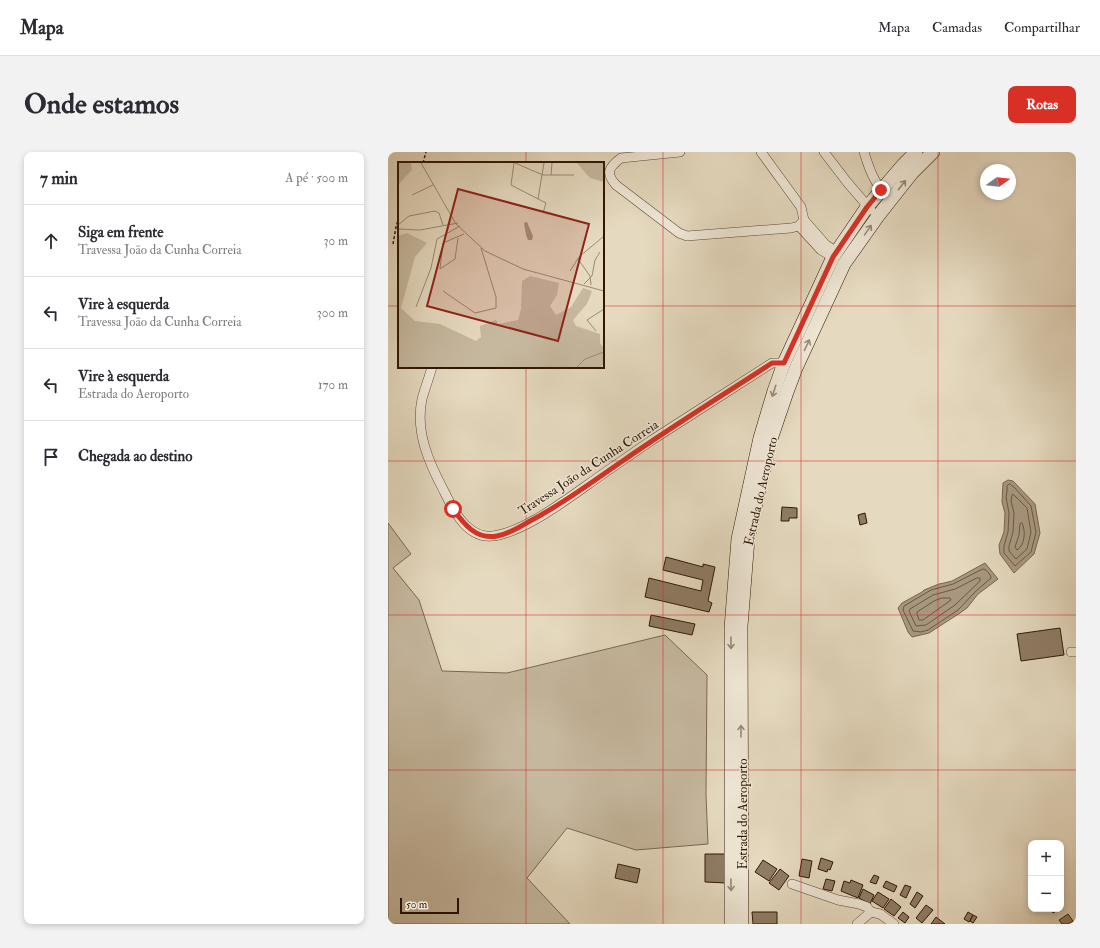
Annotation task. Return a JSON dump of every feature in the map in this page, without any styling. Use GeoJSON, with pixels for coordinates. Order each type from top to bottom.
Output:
{"type":"FeatureCollection","features":[{"type":"Feature","properties":{"kind":"main road","name":"Estrada do Aeroporto"},"geometry":{"type":"LineString","coordinates":[[731,924],[731,628],[738,539],[760,438],[784,363],[835,255],[867,207],[916,152]]}},
{"type":"Feature","properties":{"kind":"main road","name":"Estrada do Aeroporto"},"geometry":{"type":"LineString","coordinates":[[742,924],[741,626],[748,539],[770,442],[787,392],[844,264],[878,216],[912,173],[933,152]]}},
{"type":"Feature","properties":{"kind":"street"},"geometry":{"type":"LineString","coordinates":[[680,152],[621,158],[614,164],[610,171],[610,178],[616,185],[678,233],[686,236],[802,223]]}},
{"type":"Feature","properties":{"kind":"street"},"geometry":{"type":"LineString","coordinates":[[761,152],[801,207],[802,223],[835,255]]}},
{"type":"Feature","properties":{"kind":"street"},"geometry":{"type":"LineString","coordinates":[[824,152],[867,207],[878,216]]}},
{"type":"Feature","properties":{"kind":"street"},"geometry":{"type":"LineString","coordinates":[[864,152],[872,174],[881,190],[892,199]]}},
{"type":"Feature","properties":{"kind":"street","name":"Travessa João da Cunha Correia"},"geometry":{"type":"LineString","coordinates":[[432,368],[422,400],[421,409],[420,424],[424,446],[442,489],[463,522],[477,533],[485,536],[496,536],[508,532],[539,516],[658,436],[772,363],[784,363]]}},
{"type":"Feature","properties":{"kind":"street"},"geometry":{"type":"LineString","coordinates":[[792,884],[838,900],[867,907],[871,912],[880,914],[894,924]]}},
{"type":"Feature","properties":{"kind":"street"},"geometry":{"type":"LineString","coordinates":[[857,924],[871,912]]}},
{"type":"Feature","properties":{"kind":"path"},"geometry":{"type":"LineString","coordinates":[[423,162],[426,152]]}},
{"type":"Feature","properties":{"kind":"path"},"geometry":{"type":"LineString","coordinates":[[393,244],[398,220]]}},
{"type":"Feature","properties":{"kind":"shaded area"},"geometry":{"type":"Polygon","coordinates":[[[388,523],[411,554],[393,568],[419,600],[442,671],[507,673],[665,635],[707,675],[706,795],[708,844],[636,850],[567,828],[527,878],[570,924],[388,924],[388,523]]]}},
{"type":"Feature","properties":{"kind":"water"},"geometry":{"type":"Polygon","coordinates":[[[1008,480],[1013,481],[1035,504],[1040,533],[1034,554],[1014,573],[1000,554],[999,545],[1004,532],[1005,513],[1002,502],[1003,483],[1008,480]]]}},
{"type":"Feature","properties":{"kind":"water"},"geometry":{"type":"Polygon","coordinates":[[[985,563],[998,579],[978,594],[967,608],[960,613],[929,633],[912,637],[908,632],[898,608],[902,603],[924,590],[952,581],[985,563]]]}},
{"type":"Feature","properties":{"kind":"building"},"geometry":{"type":"Polygon","coordinates":[[[782,507],[797,508],[797,518],[789,518],[789,521],[781,521],[782,507]]]}},
{"type":"Feature","properties":{"kind":"building"},"geometry":{"type":"Polygon","coordinates":[[[865,513],[867,523],[860,525],[858,515],[865,513]]]}},
{"type":"Feature","properties":{"kind":"building"},"geometry":{"type":"Polygon","coordinates":[[[666,557],[703,567],[703,564],[715,567],[708,601],[712,603],[709,612],[645,597],[649,578],[701,591],[703,580],[663,570],[666,557]]]}},
{"type":"Feature","properties":{"kind":"building"},"geometry":{"type":"Polygon","coordinates":[[[651,615],[695,624],[692,635],[649,626],[651,615]]]}},
{"type":"Feature","properties":{"kind":"building"},"geometry":{"type":"Polygon","coordinates":[[[1060,628],[1064,655],[1021,661],[1017,634],[1060,628]]]}},
{"type":"Feature","properties":{"kind":"building"},"geometry":{"type":"Polygon","coordinates":[[[705,854],[727,854],[726,883],[705,882],[705,854]]]}},
{"type":"Feature","properties":{"kind":"building"},"geometry":{"type":"Polygon","coordinates":[[[821,858],[833,862],[830,870],[828,869],[827,872],[818,869],[821,858]]]}},
{"type":"Feature","properties":{"kind":"building"},"geometry":{"type":"Polygon","coordinates":[[[802,859],[812,861],[809,878],[799,876],[802,859]]]}},
{"type":"Feature","properties":{"kind":"building"},"geometry":{"type":"Polygon","coordinates":[[[763,860],[777,869],[769,881],[755,872],[763,860]]]}},
{"type":"Feature","properties":{"kind":"building"},"geometry":{"type":"Polygon","coordinates":[[[618,864],[640,869],[637,883],[615,878],[618,864]]]}},
{"type":"Feature","properties":{"kind":"building"},"geometry":{"type":"Polygon","coordinates":[[[780,869],[789,876],[779,890],[769,883],[780,869]]]}},
{"type":"Feature","properties":{"kind":"building"},"geometry":{"type":"Polygon","coordinates":[[[874,875],[879,877],[876,884],[870,882],[874,875]]]}},
{"type":"Feature","properties":{"kind":"building"},"geometry":{"type":"Polygon","coordinates":[[[826,879],[835,881],[832,891],[823,889],[826,879]]]}},
{"type":"Feature","properties":{"kind":"building"},"geometry":{"type":"Polygon","coordinates":[[[851,880],[863,885],[858,898],[841,891],[844,881],[850,883],[851,880]]]}},
{"type":"Feature","properties":{"kind":"building"},"geometry":{"type":"Polygon","coordinates":[[[886,881],[897,886],[894,892],[883,887],[886,881]]]}},
{"type":"Feature","properties":{"kind":"building"},"geometry":{"type":"Polygon","coordinates":[[[905,885],[911,887],[906,898],[900,895],[905,885]]]}},
{"type":"Feature","properties":{"kind":"building"},"geometry":{"type":"Polygon","coordinates":[[[863,889],[874,895],[870,904],[859,898],[863,889]]]}},
{"type":"Feature","properties":{"kind":"building"},"geometry":{"type":"Polygon","coordinates":[[[878,892],[889,899],[883,908],[872,901],[878,892]]]}},
{"type":"Feature","properties":{"kind":"building"},"geometry":{"type":"Polygon","coordinates":[[[917,892],[923,896],[915,908],[910,904],[917,892]]]}},
{"type":"Feature","properties":{"kind":"building"},"geometry":{"type":"Polygon","coordinates":[[[891,899],[901,907],[894,916],[884,909],[891,899]]]}},
{"type":"Feature","properties":{"kind":"building"},"geometry":{"type":"Polygon","coordinates":[[[926,905],[933,910],[922,923],[916,918],[926,905]]]}},
{"type":"Feature","properties":{"kind":"building"},"geometry":{"type":"Polygon","coordinates":[[[752,912],[777,912],[777,924],[753,924],[752,912]]]}},
{"type":"Feature","properties":{"kind":"building"},"geometry":{"type":"Polygon","coordinates":[[[903,912],[909,917],[905,923],[898,918],[903,912]]]}},
{"type":"Feature","properties":{"kind":"building"},"geometry":{"type":"Polygon","coordinates":[[[968,912],[973,915],[969,922],[964,919],[968,912]]]}},
{"type":"Feature","properties":{"kind":"building"},"geometry":{"type":"Polygon","coordinates":[[[1068,914],[1073,921],[1068,924],[1062,924],[1059,920],[1068,914]]]}},
{"type":"Feature","properties":{"kind":"building"},"geometry":{"type":"Polygon","coordinates":[[[973,915],[977,917],[973,923],[970,921],[973,915]]]}},
{"type":"Feature","properties":{"kind":"building"},"geometry":{"type":"Polygon","coordinates":[[[936,917],[945,924],[931,924],[936,917]]]}},
{"type":"Feature","properties":{"kind":"route"},"geometry":{"type":"LineString","coordinates":[[453,509],[463,522],[477,533],[485,536],[496,536],[508,532],[558,505],[652,441],[772,363],[784,363],[833,257],[867,207],[881,190]]}}]}
